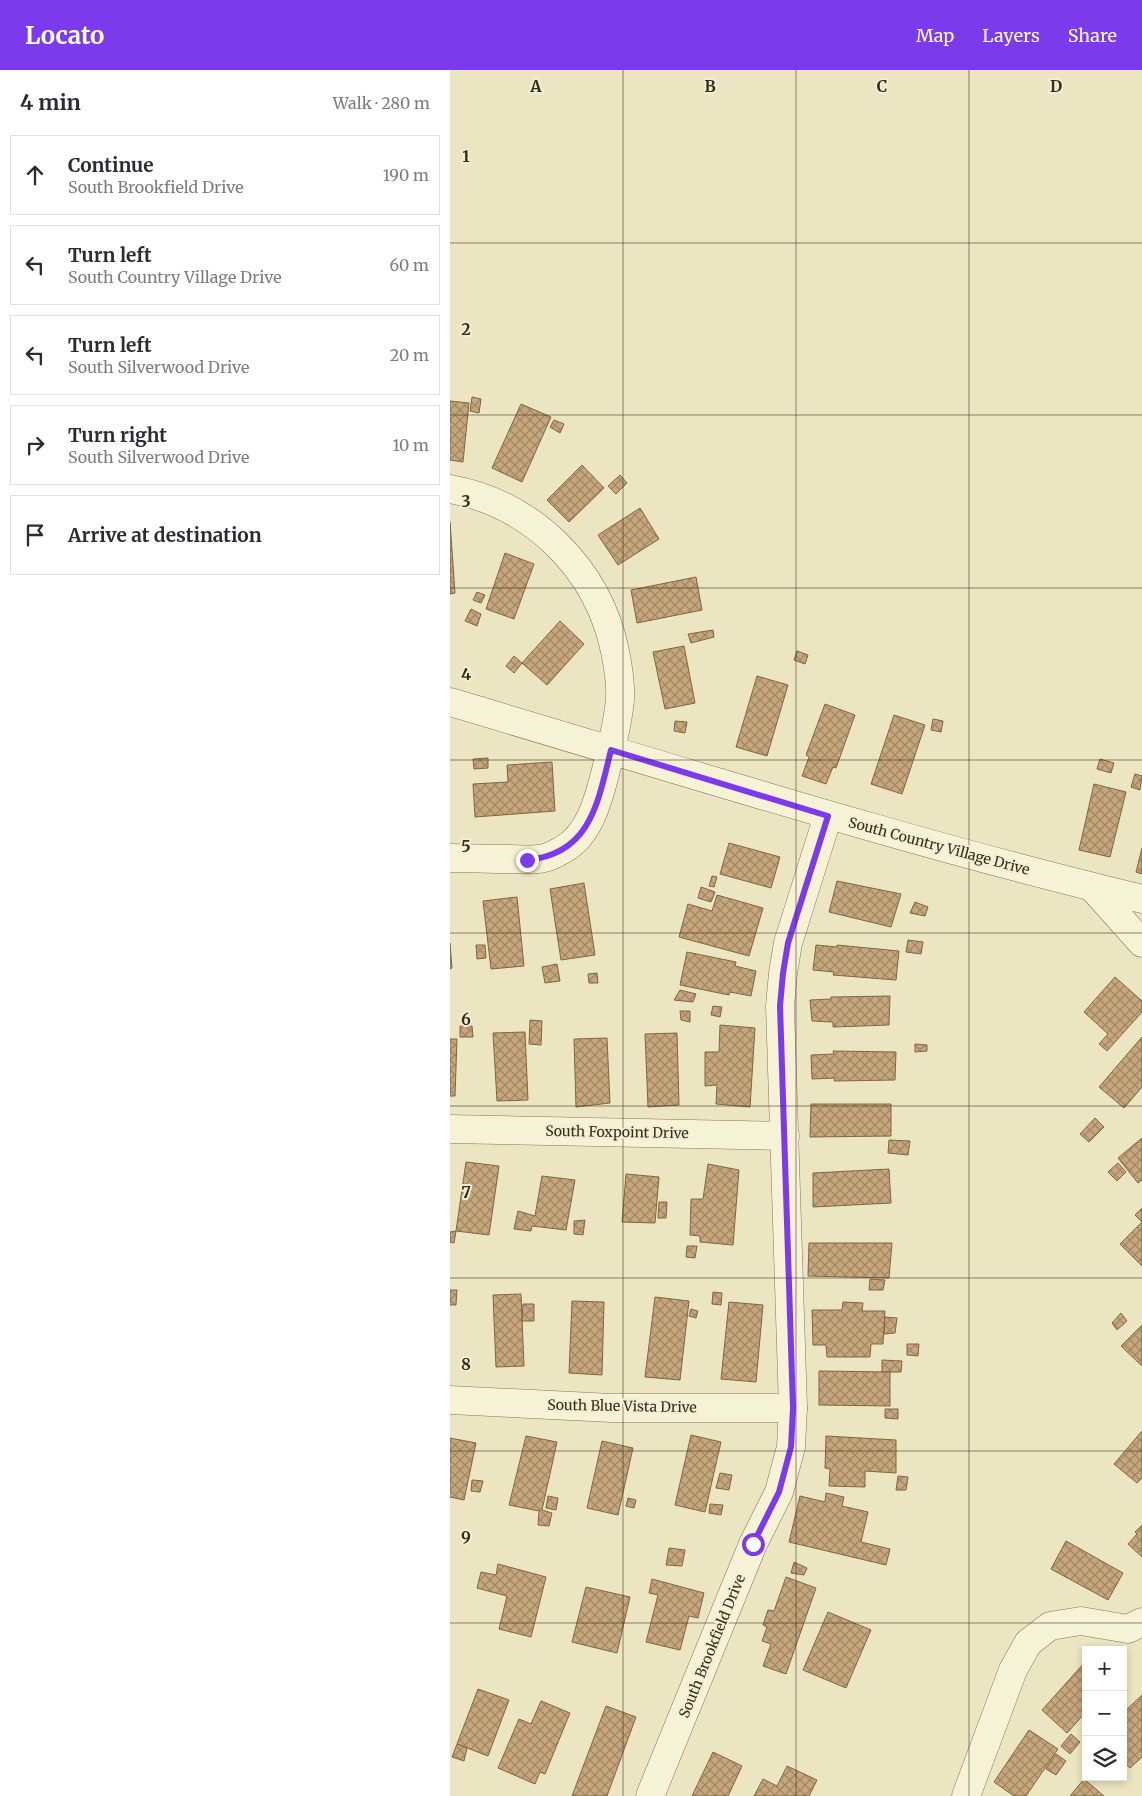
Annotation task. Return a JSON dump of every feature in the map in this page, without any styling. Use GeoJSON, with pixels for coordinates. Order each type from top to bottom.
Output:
{"type":"FeatureCollection","features":[{"type":"Feature","properties":{"kind":"street"},"geometry":{"type":"LineString","coordinates":[[450,489],[486,498],[524,516],[548,535],[570,557],[598,601],[611,632],[618,663],[620,698],[611,750],[599,797],[589,822],[578,837],[564,850],[545,858],[527,860],[450,858]]}},
{"type":"Feature","properties":{"kind":"street","name":"South Country Village Drive"},"geometry":{"type":"LineString","coordinates":[[450,702],[828,816],[1142,899]]}},
{"type":"Feature","properties":{"kind":"street","name":"South Brookfield Drive"},"geometry":{"type":"LineString","coordinates":[[650,1796],[753,1544],[779,1492],[791,1447],[793,1408],[780,1006],[788,943],[828,816]]}},
{"type":"Feature","properties":{"kind":"street"},"geometry":{"type":"LineString","coordinates":[[1092,887],[1142,943]]}},
{"type":"Feature","properties":{"kind":"street","name":"South Foxpoint Drive"},"geometry":{"type":"LineString","coordinates":[[450,1129],[785,1136]]}},
{"type":"Feature","properties":{"kind":"street","name":"South Blue Vista Drive"},"geometry":{"type":"LineString","coordinates":[[450,1400],[612,1408],[793,1408]]}},
{"type":"Feature","properties":{"kind":"street"},"geometry":{"type":"LineString","coordinates":[[966,1796],[1013,1670],[1028,1643],[1050,1626],[1081,1620],[1137,1632]]}},
{"type":"Feature","properties":{"kind":"building"},"geometry":{"type":"Polygon","coordinates":[[[472,397],[481,399],[479,413],[470,411],[472,397]]]}},
{"type":"Feature","properties":{"kind":"building"},"geometry":{"type":"Polygon","coordinates":[[[450,401],[469,403],[463,462],[450,460],[450,401]]]}},
{"type":"Feature","properties":{"kind":"building"},"geometry":{"type":"Polygon","coordinates":[[[521,404],[551,417],[522,482],[492,468],[521,404]]]}},
{"type":"Feature","properties":{"kind":"building"},"geometry":{"type":"Polygon","coordinates":[[[554,420],[564,424],[560,433],[550,427],[554,420]]]}},
{"type":"Feature","properties":{"kind":"building"},"geometry":{"type":"Polygon","coordinates":[[[582,465],[604,488],[569,522],[547,500],[582,465]]]}},
{"type":"Feature","properties":{"kind":"building"},"geometry":{"type":"Polygon","coordinates":[[[620,475],[627,483],[616,494],[608,486],[620,475]]]}},
{"type":"Feature","properties":{"kind":"building"},"geometry":{"type":"Polygon","coordinates":[[[640,508],[659,539],[618,565],[598,535],[640,508]]]}},
{"type":"Feature","properties":{"kind":"building"},"geometry":{"type":"Polygon","coordinates":[[[450,522],[455,593],[450,594],[450,522]]]}},
{"type":"Feature","properties":{"kind":"building"},"geometry":{"type":"Polygon","coordinates":[[[505,553],[534,564],[514,619],[486,609],[505,553]]]}},
{"type":"Feature","properties":{"kind":"building"},"geometry":{"type":"Polygon","coordinates":[[[696,577],[702,610],[637,623],[631,590],[696,577]]]}},
{"type":"Feature","properties":{"kind":"building"},"geometry":{"type":"Polygon","coordinates":[[[477,592],[485,595],[481,603],[473,600],[477,592]]]}},
{"type":"Feature","properties":{"kind":"building"},"geometry":{"type":"Polygon","coordinates":[[[471,609],[481,614],[477,626],[465,621],[471,609]]]}},
{"type":"Feature","properties":{"kind":"building"},"geometry":{"type":"Polygon","coordinates":[[[560,621],[584,644],[547,685],[522,663],[560,621]]]}},
{"type":"Feature","properties":{"kind":"building"},"geometry":{"type":"Polygon","coordinates":[[[713,630],[714,637],[691,643],[688,634],[713,630]]]}},
{"type":"Feature","properties":{"kind":"building"},"geometry":{"type":"Polygon","coordinates":[[[684,646],[695,703],[665,709],[653,652],[684,646]]]}},
{"type":"Feature","properties":{"kind":"building"},"geometry":{"type":"Polygon","coordinates":[[[797,651],[808,655],[805,664],[794,660],[797,651]]]}},
{"type":"Feature","properties":{"kind":"building"},"geometry":{"type":"Polygon","coordinates":[[[514,656],[522,663],[514,673],[506,666],[514,656]]]}},
{"type":"Feature","properties":{"kind":"building"},"geometry":{"type":"Polygon","coordinates":[[[757,676],[788,685],[767,756],[736,747],[757,676]]]}},
{"type":"Feature","properties":{"kind":"building"},"geometry":{"type":"Polygon","coordinates":[[[825,704],[855,715],[836,768],[833,767],[826,784],[802,776],[809,757],[806,755],[825,704]]]}},
{"type":"Feature","properties":{"kind":"building"},"geometry":{"type":"Polygon","coordinates":[[[894,715],[925,725],[902,794],[871,784],[894,715]]]}},
{"type":"Feature","properties":{"kind":"building"},"geometry":{"type":"Polygon","coordinates":[[[933,719],[943,721],[941,732],[931,730],[933,719]]]}},
{"type":"Feature","properties":{"kind":"building"},"geometry":{"type":"Polygon","coordinates":[[[675,721],[687,722],[685,733],[674,731],[675,721]]]}},
{"type":"Feature","properties":{"kind":"building"},"geometry":{"type":"Polygon","coordinates":[[[488,758],[488,768],[474,769],[473,759],[488,758]]]}},
{"type":"Feature","properties":{"kind":"building"},"geometry":{"type":"Polygon","coordinates":[[[1100,759],[1114,763],[1111,773],[1097,769],[1100,759]]]}},
{"type":"Feature","properties":{"kind":"building"},"geometry":{"type":"Polygon","coordinates":[[[552,762],[555,811],[475,817],[473,784],[508,782],[507,765],[552,762]]]}},
{"type":"Feature","properties":{"kind":"building"},"geometry":{"type":"Polygon","coordinates":[[[1135,774],[1142,776],[1140,790],[1131,787],[1135,774]]]}},
{"type":"Feature","properties":{"kind":"building"},"geometry":{"type":"Polygon","coordinates":[[[1094,784],[1126,792],[1110,857],[1079,850],[1094,784]]]}},
{"type":"Feature","properties":{"kind":"building"},"geometry":{"type":"Polygon","coordinates":[[[729,843],[780,857],[771,888],[720,874],[729,843]]]}},
{"type":"Feature","properties":{"kind":"building"},"geometry":{"type":"Polygon","coordinates":[[[1142,848],[1142,874],[1136,872],[1142,848]]]}},
{"type":"Feature","properties":{"kind":"building"},"geometry":{"type":"Polygon","coordinates":[[[712,876],[717,877],[714,887],[709,886],[712,876]]]}},
{"type":"Feature","properties":{"kind":"building"},"geometry":{"type":"Polygon","coordinates":[[[837,881],[901,894],[891,927],[829,912],[837,881]]]}},
{"type":"Feature","properties":{"kind":"building"},"geometry":{"type":"Polygon","coordinates":[[[584,883],[595,955],[561,960],[550,889],[584,883]]]}},
{"type":"Feature","properties":{"kind":"building"},"geometry":{"type":"Polygon","coordinates":[[[701,887],[715,892],[711,902],[698,898],[701,887]]]}},
{"type":"Feature","properties":{"kind":"building"},"geometry":{"type":"Polygon","coordinates":[[[717,895],[763,908],[749,956],[679,937],[688,904],[712,911],[717,895]]]}},
{"type":"Feature","properties":{"kind":"building"},"geometry":{"type":"Polygon","coordinates":[[[517,897],[524,966],[491,969],[483,901],[517,897]]]}},
{"type":"Feature","properties":{"kind":"building"},"geometry":{"type":"Polygon","coordinates":[[[915,902],[928,907],[925,916],[910,913],[915,902]]]}},
{"type":"Feature","properties":{"kind":"building"},"geometry":{"type":"Polygon","coordinates":[[[908,940],[923,942],[921,954],[906,952],[908,940]]]}},
{"type":"Feature","properties":{"kind":"building"},"geometry":{"type":"Polygon","coordinates":[[[450,943],[452,968],[450,969],[450,943]]]}},
{"type":"Feature","properties":{"kind":"building"},"geometry":{"type":"Polygon","coordinates":[[[476,945],[485,945],[486,958],[477,959],[476,945]]]}},
{"type":"Feature","properties":{"kind":"building"},"geometry":{"type":"Polygon","coordinates":[[[816,945],[837,947],[837,945],[899,951],[896,980],[833,975],[834,972],[813,970],[816,945]]]}},
{"type":"Feature","properties":{"kind":"building"},"geometry":{"type":"Polygon","coordinates":[[[687,952],[736,962],[735,966],[756,971],[751,996],[730,992],[729,995],[680,985],[687,952]]]}},
{"type":"Feature","properties":{"kind":"building"},"geometry":{"type":"Polygon","coordinates":[[[557,964],[560,981],[545,983],[542,967],[557,964]]]}},
{"type":"Feature","properties":{"kind":"building"},"geometry":{"type":"Polygon","coordinates":[[[597,973],[598,983],[589,983],[588,974],[597,973]]]}},
{"type":"Feature","properties":{"kind":"building"},"geometry":{"type":"Polygon","coordinates":[[[1115,977],[1142,1001],[1142,1012],[1107,1051],[1099,1044],[1108,1034],[1084,1012],[1115,977]]]}},
{"type":"Feature","properties":{"kind":"building"},"geometry":{"type":"Polygon","coordinates":[[[680,990],[696,994],[693,1002],[674,1000],[680,990]]]}},
{"type":"Feature","properties":{"kind":"building"},"geometry":{"type":"Polygon","coordinates":[[[890,996],[889,1025],[833,1027],[833,1022],[812,1021],[810,1000],[831,999],[831,997],[890,996]]]}},
{"type":"Feature","properties":{"kind":"building"},"geometry":{"type":"Polygon","coordinates":[[[713,1006],[722,1007],[720,1017],[711,1015],[713,1006]]]}},
{"type":"Feature","properties":{"kind":"building"},"geometry":{"type":"Polygon","coordinates":[[[680,1011],[690,1011],[690,1022],[681,1020],[680,1011]]]}},
{"type":"Feature","properties":{"kind":"building"},"geometry":{"type":"Polygon","coordinates":[[[530,1020],[542,1021],[541,1045],[529,1044],[530,1020]]]}},
{"type":"Feature","properties":{"kind":"building"},"geometry":{"type":"Polygon","coordinates":[[[720,1025],[755,1028],[750,1107],[716,1104],[717,1085],[705,1086],[705,1052],[719,1052],[720,1025]]]}},
{"type":"Feature","properties":{"kind":"building"},"geometry":{"type":"Polygon","coordinates":[[[460,1026],[472,1026],[473,1037],[460,1037],[460,1026]]]}},
{"type":"Feature","properties":{"kind":"building"},"geometry":{"type":"Polygon","coordinates":[[[525,1032],[528,1100],[497,1101],[493,1033],[525,1032]]]}},
{"type":"Feature","properties":{"kind":"building"},"geometry":{"type":"Polygon","coordinates":[[[677,1033],[679,1105],[648,1107],[645,1034],[677,1033]]]}},
{"type":"Feature","properties":{"kind":"building"},"geometry":{"type":"Polygon","coordinates":[[[1142,1037],[1142,1087],[1124,1108],[1099,1087],[1142,1037]]]}},
{"type":"Feature","properties":{"kind":"building"},"geometry":{"type":"Polygon","coordinates":[[[607,1038],[610,1103],[576,1107],[574,1039],[607,1038]]]}},
{"type":"Feature","properties":{"kind":"building"},"geometry":{"type":"Polygon","coordinates":[[[450,1039],[457,1039],[455,1096],[450,1096],[450,1039]]]}},
{"type":"Feature","properties":{"kind":"building"},"geometry":{"type":"Polygon","coordinates":[[[915,1044],[927,1045],[927,1051],[915,1052],[915,1044]]]}},
{"type":"Feature","properties":{"kind":"building"},"geometry":{"type":"Polygon","coordinates":[[[833,1051],[896,1052],[895,1080],[834,1081],[835,1078],[812,1079],[811,1055],[834,1054],[833,1051]]]}},
{"type":"Feature","properties":{"kind":"building"},"geometry":{"type":"Polygon","coordinates":[[[811,1104],[891,1104],[891,1136],[810,1137],[811,1104]]]}},
{"type":"Feature","properties":{"kind":"building"},"geometry":{"type":"Polygon","coordinates":[[[1095,1118],[1104,1127],[1089,1142],[1080,1134],[1095,1118]]]}},
{"type":"Feature","properties":{"kind":"building"},"geometry":{"type":"Polygon","coordinates":[[[1142,1138],[1142,1180],[1138,1183],[1118,1158],[1142,1138]]]}},
{"type":"Feature","properties":{"kind":"building"},"geometry":{"type":"Polygon","coordinates":[[[889,1140],[910,1141],[908,1155],[888,1153],[889,1140]]]}},
{"type":"Feature","properties":{"kind":"building"},"geometry":{"type":"Polygon","coordinates":[[[466,1162],[499,1166],[489,1235],[456,1231],[466,1162]]]}},
{"type":"Feature","properties":{"kind":"building"},"geometry":{"type":"Polygon","coordinates":[[[1118,1163],[1126,1172],[1117,1181],[1108,1172],[1118,1163]]]}},
{"type":"Feature","properties":{"kind":"building"},"geometry":{"type":"Polygon","coordinates":[[[708,1164],[739,1170],[733,1245],[700,1242],[700,1236],[690,1235],[691,1199],[703,1199],[708,1164]]]}},
{"type":"Feature","properties":{"kind":"building"},"geometry":{"type":"Polygon","coordinates":[[[889,1169],[891,1203],[813,1207],[813,1173],[889,1169]]]}},
{"type":"Feature","properties":{"kind":"building"},"geometry":{"type":"Polygon","coordinates":[[[626,1174],[659,1177],[655,1223],[622,1222],[626,1174]]]}},
{"type":"Feature","properties":{"kind":"building"},"geometry":{"type":"Polygon","coordinates":[[[542,1176],[575,1180],[566,1230],[532,1226],[531,1231],[514,1229],[518,1211],[535,1216],[542,1176]]]}},
{"type":"Feature","properties":{"kind":"building"},"geometry":{"type":"Polygon","coordinates":[[[659,1202],[667,1202],[666,1218],[658,1218],[659,1202]]]}},
{"type":"Feature","properties":{"kind":"building"},"geometry":{"type":"Polygon","coordinates":[[[1142,1208],[1142,1222],[1135,1215],[1142,1208]]]}},
{"type":"Feature","properties":{"kind":"building"},"geometry":{"type":"Polygon","coordinates":[[[585,1220],[583,1235],[574,1234],[574,1221],[585,1220]]]}},
{"type":"Feature","properties":{"kind":"building"},"geometry":{"type":"Polygon","coordinates":[[[1142,1222],[1142,1266],[1120,1244],[1142,1222]]]}},
{"type":"Feature","properties":{"kind":"building"},"geometry":{"type":"Polygon","coordinates":[[[456,1231],[454,1243],[450,1242],[450,1232],[456,1231]]]}},
{"type":"Feature","properties":{"kind":"building"},"geometry":{"type":"Polygon","coordinates":[[[809,1243],[892,1243],[889,1278],[808,1276],[809,1243]]]}},
{"type":"Feature","properties":{"kind":"building"},"geometry":{"type":"Polygon","coordinates":[[[687,1246],[697,1246],[695,1258],[686,1257],[687,1246]]]}},
{"type":"Feature","properties":{"kind":"building"},"geometry":{"type":"Polygon","coordinates":[[[870,1279],[885,1280],[883,1290],[869,1290],[870,1279]]]}},
{"type":"Feature","properties":{"kind":"building"},"geometry":{"type":"Polygon","coordinates":[[[450,1290],[457,1290],[456,1305],[450,1305],[450,1290]]]}},
{"type":"Feature","properties":{"kind":"building"},"geometry":{"type":"Polygon","coordinates":[[[713,1292],[722,1293],[721,1305],[712,1304],[713,1292]]]}},
{"type":"Feature","properties":{"kind":"building"},"geometry":{"type":"Polygon","coordinates":[[[521,1294],[524,1366],[496,1367],[493,1295],[521,1294]]]}},
{"type":"Feature","properties":{"kind":"building"},"geometry":{"type":"Polygon","coordinates":[[[655,1297],[689,1301],[680,1380],[645,1377],[655,1297]]]}},
{"type":"Feature","properties":{"kind":"building"},"geometry":{"type":"Polygon","coordinates":[[[572,1301],[604,1302],[602,1375],[569,1373],[572,1301]]]}},
{"type":"Feature","properties":{"kind":"building"},"geometry":{"type":"Polygon","coordinates":[[[729,1302],[763,1305],[756,1382],[721,1379],[729,1302]]]}},
{"type":"Feature","properties":{"kind":"building"},"geometry":{"type":"Polygon","coordinates":[[[843,1302],[863,1303],[862,1311],[885,1311],[883,1344],[871,1344],[870,1357],[827,1357],[826,1345],[813,1345],[812,1310],[842,1310],[843,1302]]]}},
{"type":"Feature","properties":{"kind":"building"},"geometry":{"type":"Polygon","coordinates":[[[523,1304],[534,1304],[534,1321],[522,1321],[523,1304]]]}},
{"type":"Feature","properties":{"kind":"building"},"geometry":{"type":"Polygon","coordinates":[[[691,1309],[698,1311],[696,1318],[689,1316],[691,1309]]]}},
{"type":"Feature","properties":{"kind":"building"},"geometry":{"type":"Polygon","coordinates":[[[1121,1313],[1127,1321],[1117,1330],[1112,1323],[1121,1313]]]}},
{"type":"Feature","properties":{"kind":"building"},"geometry":{"type":"Polygon","coordinates":[[[885,1317],[897,1318],[895,1333],[884,1334],[885,1317]]]}},
{"type":"Feature","properties":{"kind":"building"},"geometry":{"type":"Polygon","coordinates":[[[1142,1325],[1142,1366],[1121,1346],[1142,1325]]]}},
{"type":"Feature","properties":{"kind":"building"},"geometry":{"type":"Polygon","coordinates":[[[907,1344],[919,1344],[918,1356],[907,1355],[907,1344]]]}},
{"type":"Feature","properties":{"kind":"building"},"geometry":{"type":"Polygon","coordinates":[[[882,1360],[902,1361],[901,1372],[882,1372],[882,1360]]]}},
{"type":"Feature","properties":{"kind":"building"},"geometry":{"type":"Polygon","coordinates":[[[819,1371],[890,1372],[890,1406],[819,1405],[819,1371]]]}},
{"type":"Feature","properties":{"kind":"building"},"geometry":{"type":"Polygon","coordinates":[[[885,1409],[898,1409],[898,1419],[885,1418],[885,1409]]]}},
{"type":"Feature","properties":{"kind":"building"},"geometry":{"type":"Polygon","coordinates":[[[1142,1431],[1142,1478],[1137,1483],[1114,1464],[1142,1431]]]}},
{"type":"Feature","properties":{"kind":"building"},"geometry":{"type":"Polygon","coordinates":[[[691,1435],[721,1442],[705,1512],[675,1505],[691,1435]]]}},
{"type":"Feature","properties":{"kind":"building"},"geometry":{"type":"Polygon","coordinates":[[[526,1436],[557,1442],[542,1510],[552,1513],[549,1526],[538,1525],[539,1511],[509,1505],[526,1436]]]}},
{"type":"Feature","properties":{"kind":"building"},"geometry":{"type":"Polygon","coordinates":[[[826,1436],[896,1440],[896,1473],[865,1471],[865,1487],[829,1486],[830,1469],[825,1468],[826,1436]]]}},
{"type":"Feature","properties":{"kind":"building"},"geometry":{"type":"Polygon","coordinates":[[[450,1438],[476,1443],[464,1500],[450,1497],[450,1438]]]}},
{"type":"Feature","properties":{"kind":"building"},"geometry":{"type":"Polygon","coordinates":[[[602,1441],[633,1448],[618,1515],[587,1508],[602,1441]]]}},
{"type":"Feature","properties":{"kind":"building"},"geometry":{"type":"Polygon","coordinates":[[[720,1473],[732,1475],[729,1490],[716,1488],[720,1473]]]}},
{"type":"Feature","properties":{"kind":"building"},"geometry":{"type":"Polygon","coordinates":[[[898,1476],[908,1477],[906,1490],[896,1490],[898,1476]]]}},
{"type":"Feature","properties":{"kind":"building"},"geometry":{"type":"Polygon","coordinates":[[[472,1480],[483,1481],[480,1492],[471,1491],[472,1480]]]}},
{"type":"Feature","properties":{"kind":"building"},"geometry":{"type":"Polygon","coordinates":[[[826,1493],[844,1497],[842,1506],[868,1512],[861,1542],[890,1549],[886,1565],[789,1542],[800,1496],[825,1502],[826,1493]]]}},
{"type":"Feature","properties":{"kind":"building"},"geometry":{"type":"Polygon","coordinates":[[[548,1496],[558,1498],[556,1510],[546,1508],[548,1496]]]}},
{"type":"Feature","properties":{"kind":"building"},"geometry":{"type":"Polygon","coordinates":[[[628,1498],[636,1500],[634,1508],[626,1506],[628,1498]]]}},
{"type":"Feature","properties":{"kind":"building"},"geometry":{"type":"Polygon","coordinates":[[[710,1504],[723,1505],[721,1515],[709,1513],[710,1504]]]}},
{"type":"Feature","properties":{"kind":"building"},"geometry":{"type":"Polygon","coordinates":[[[1142,1525],[1142,1557],[1128,1544],[1142,1525]]]}},
{"type":"Feature","properties":{"kind":"building"},"geometry":{"type":"Polygon","coordinates":[[[1066,1541],[1123,1573],[1108,1600],[1051,1569],[1066,1541]]]}},
{"type":"Feature","properties":{"kind":"building"},"geometry":{"type":"Polygon","coordinates":[[[669,1548],[685,1550],[682,1566],[666,1565],[669,1548]]]}},
{"type":"Feature","properties":{"kind":"building"},"geometry":{"type":"Polygon","coordinates":[[[794,1562],[807,1568],[804,1575],[791,1573],[794,1562]]]}},
{"type":"Feature","properties":{"kind":"building"},"geometry":{"type":"Polygon","coordinates":[[[498,1564],[546,1577],[531,1637],[499,1629],[507,1596],[477,1588],[481,1572],[496,1575],[498,1564]]]}},
{"type":"Feature","properties":{"kind":"building"},"geometry":{"type":"Polygon","coordinates":[[[786,1577],[816,1588],[786,1674],[763,1666],[771,1644],[762,1641],[767,1627],[763,1625],[768,1610],[774,1611],[786,1577]]]}},
{"type":"Feature","properties":{"kind":"building"},"geometry":{"type":"Polygon","coordinates":[[[652,1579],[704,1593],[698,1618],[689,1616],[680,1650],[646,1642],[658,1595],[649,1593],[652,1579]]]}},
{"type":"Feature","properties":{"kind":"building"},"geometry":{"type":"Polygon","coordinates":[[[586,1587],[630,1597],[617,1653],[572,1642],[586,1587]]]}},
{"type":"Feature","properties":{"kind":"building"},"geometry":{"type":"Polygon","coordinates":[[[828,1612],[871,1630],[846,1688],[803,1670],[828,1612]]]}},
{"type":"Feature","properties":{"kind":"building"},"geometry":{"type":"Polygon","coordinates":[[[1082,1665],[1082,1716],[1067,1733],[1042,1710],[1082,1665]]]}},
{"type":"Feature","properties":{"kind":"building"},"geometry":{"type":"Polygon","coordinates":[[[478,1689],[509,1700],[488,1756],[457,1744],[478,1689]]]}},
{"type":"Feature","properties":{"kind":"building"},"geometry":{"type":"Polygon","coordinates":[[[1142,1695],[1142,1757],[1130,1768],[1127,1765],[1127,1709],[1142,1695]]]}},
{"type":"Feature","properties":{"kind":"building"},"geometry":{"type":"Polygon","coordinates":[[[541,1701],[570,1713],[545,1774],[540,1772],[535,1784],[498,1768],[519,1719],[531,1724],[541,1701]]]}},
{"type":"Feature","properties":{"kind":"building"},"geometry":{"type":"Polygon","coordinates":[[[606,1706],[636,1717],[607,1796],[572,1796],[606,1706]]]}},
{"type":"Feature","properties":{"kind":"building"},"geometry":{"type":"Polygon","coordinates":[[[1029,1730],[1058,1749],[1026,1796],[1014,1796],[994,1782],[1029,1730]]]}},
{"type":"Feature","properties":{"kind":"building"},"geometry":{"type":"Polygon","coordinates":[[[1071,1734],[1080,1742],[1070,1754],[1061,1746],[1071,1734]]]}},
{"type":"Feature","properties":{"kind":"building"},"geometry":{"type":"Polygon","coordinates":[[[457,1744],[467,1748],[464,1761],[452,1757],[457,1744]]]}},
{"type":"Feature","properties":{"kind":"building"},"geometry":{"type":"Polygon","coordinates":[[[713,1752],[742,1766],[728,1796],[692,1796],[713,1752]]]}},
{"type":"Feature","properties":{"kind":"building"},"geometry":{"type":"Polygon","coordinates":[[[1056,1754],[1066,1761],[1056,1775],[1046,1769],[1056,1754]]]}},
{"type":"Feature","properties":{"kind":"building"},"geometry":{"type":"Polygon","coordinates":[[[787,1766],[817,1780],[809,1796],[754,1796],[763,1779],[777,1786],[787,1766]]]}},
{"type":"Feature","properties":{"kind":"building"},"geometry":{"type":"Polygon","coordinates":[[[1082,1781],[1086,1781],[1104,1796],[1070,1796],[1082,1781]]]}},
{"type":"Feature","properties":{"kind":"route"},"geometry":{"type":"LineString","coordinates":[[527,860],[545,858],[564,850],[578,837],[589,822],[599,797],[611,750],[828,816],[788,943],[783,973],[780,1006],[793,1408],[791,1447],[779,1492],[753,1544]]}}]}
